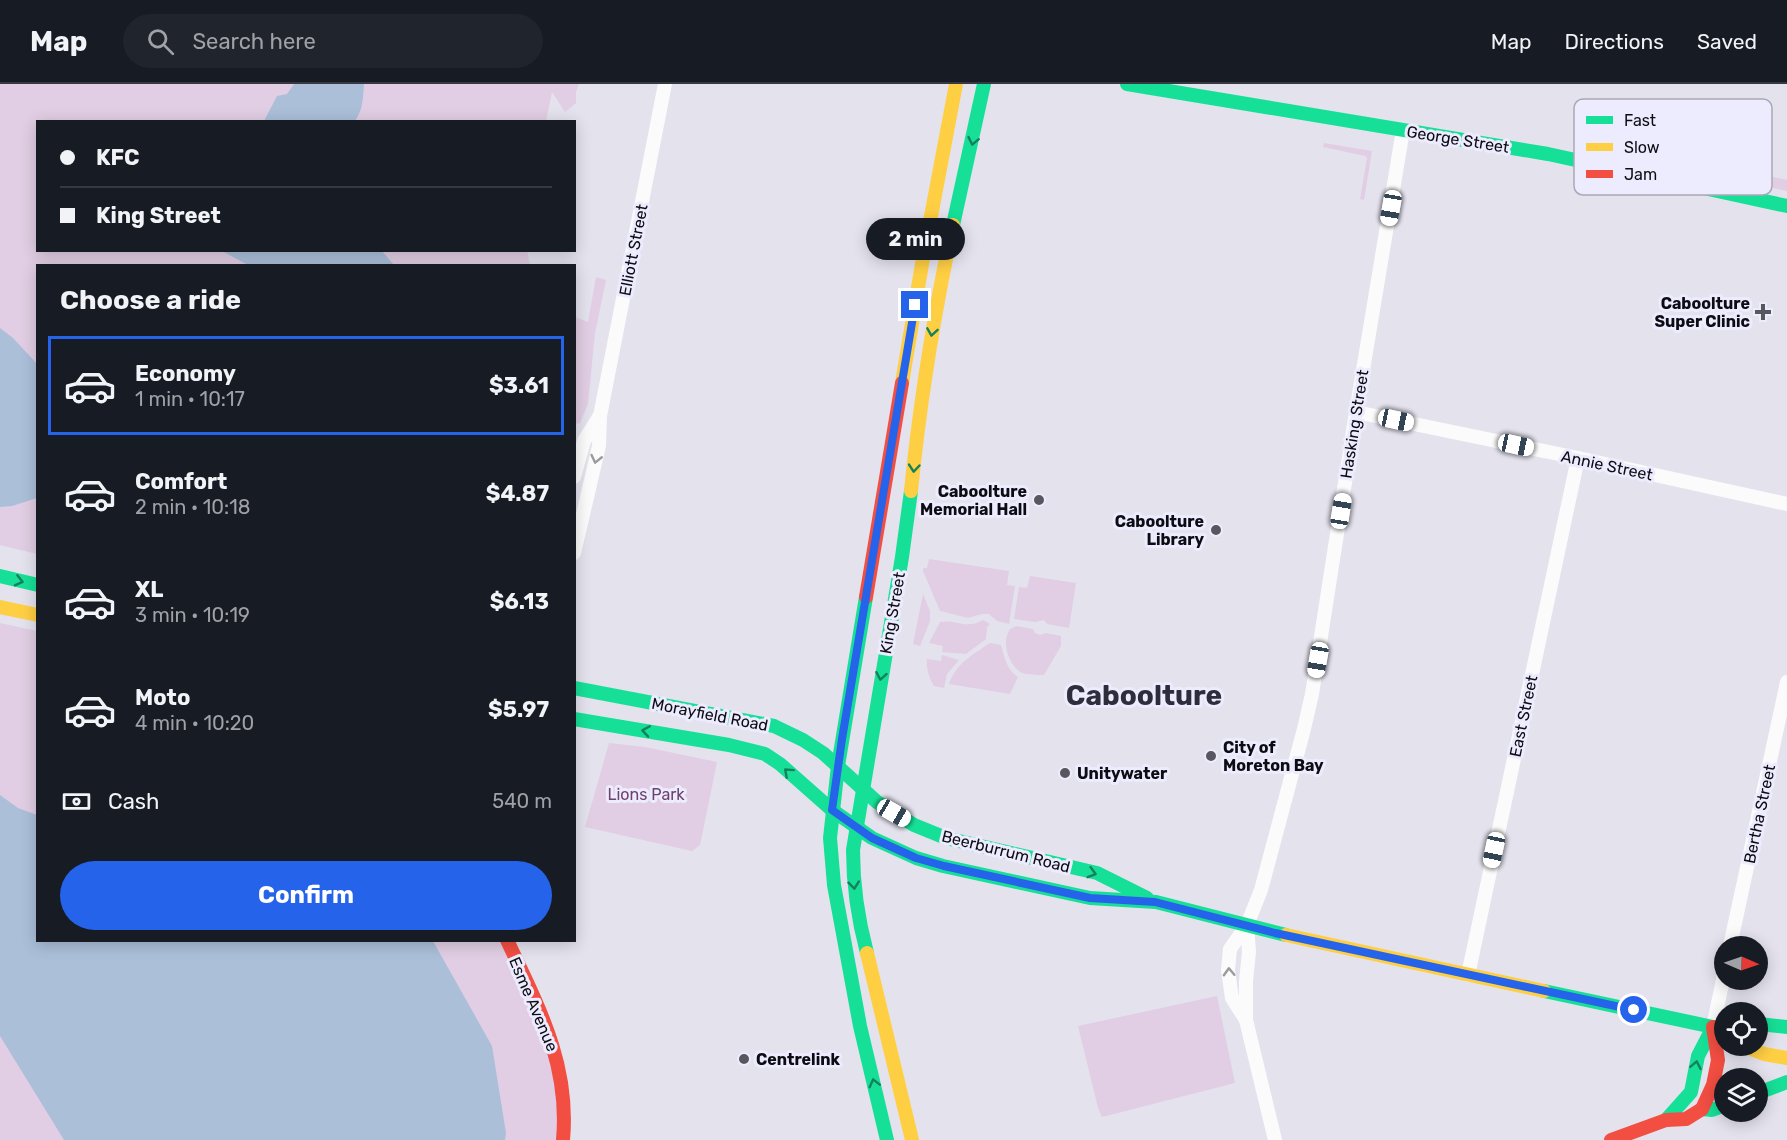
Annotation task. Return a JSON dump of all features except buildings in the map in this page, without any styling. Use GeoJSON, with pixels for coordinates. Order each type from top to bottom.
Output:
{"type":"FeatureCollection","features":[{"type":"Feature","properties":{"kind":"main road","name":"King Street"},"geometry":{"type":"LineString","coordinates":[[888,1140],[860,1026],[837,906],[830,847],[832,810],[930,218],[956,84]]}},
{"type":"Feature","properties":{"kind":"main road","name":"King Street"},"geometry":{"type":"LineString","coordinates":[[912,1140],[859,922],[852,864],[862,789],[902,557],[919,410],[935,309],[984,84]]}},
{"type":"Feature","properties":{"kind":"main road","name":"George Street"},"geometry":{"type":"LineString","coordinates":[[1127,84],[1574,160]]}},
{"type":"Feature","properties":{"kind":"main road","name":"George Street"},"geometry":{"type":"LineString","coordinates":[[1736,195],[1787,206]]}},
{"type":"Feature","properties":{"kind":"main road"},"geometry":{"type":"LineString","coordinates":[[0,576],[36,585]]}},
{"type":"Feature","properties":{"kind":"main road"},"geometry":{"type":"LineString","coordinates":[[0,607],[36,615]]}},
{"type":"Feature","properties":{"kind":"main road","name":"Morayfield Road"},"geometry":{"type":"LineString","coordinates":[[576,688],[762,723],[803,740],[838,766],[862,789]]}},
{"type":"Feature","properties":{"kind":"main road","name":"Morayfield Road"},"geometry":{"type":"LineString","coordinates":[[576,719],[729,745],[765,754],[856,827]]}},
{"type":"Feature","properties":{"kind":"main road","name":"Beerburrum Road"},"geometry":{"type":"LineString","coordinates":[[862,789],[877,802],[914,825],[946,838],[1097,873],[1155,902]]}},
{"type":"Feature","properties":{"kind":"main road","name":"Beerburrum Road"},"geometry":{"type":"LineString","coordinates":[[856,827],[872,838],[900,851],[944,866],[1090,898],[1155,902],[1468,975],[1714,1028]]}},
{"type":"Feature","properties":{"kind":"main road","name":"Esme Avenue"},"geometry":{"type":"LineString","coordinates":[[508,942],[549,1034],[556,1056],[565,1108],[563,1140]]}},
{"type":"Feature","properties":{"kind":"main road"},"geometry":{"type":"LineString","coordinates":[[1768,1024],[1787,1027]]}},
{"type":"Feature","properties":{"kind":"main road"},"geometry":{"type":"LineString","coordinates":[[1666,1120],[1688,1098],[1698,1056],[1714,1037]]}},
{"type":"Feature","properties":{"kind":"main road"},"geometry":{"type":"LineString","coordinates":[[1768,1055],[1787,1058]]}},
{"type":"Feature","properties":{"kind":"main road"},"geometry":{"type":"LineString","coordinates":[[1611,1140],[1666,1120],[1686,1119],[1702,1109],[1713,1085],[1718,1056]]}},
{"type":"Feature","properties":{"kind":"main road"},"geometry":{"type":"LineString","coordinates":[[1768,1089],[1787,1082]]}},
{"type":"Feature","properties":{"kind":"main road"},"geometry":{"type":"LineString","coordinates":[[1702,1109],[1714,1109]]}},
{"type":"Feature","properties":{"kind":"street","name":"Elliott Street"},"geometry":{"type":"LineString","coordinates":[[576,544],[599,446],[600,416],[665,84]]}},
{"type":"Feature","properties":{"kind":"street","name":"Hasking Street"},"geometry":{"type":"LineString","coordinates":[[1247,925],[1261,890],[1312,694],[1403,130]]}},
{"type":"Feature","properties":{"kind":"street","name":"Annie Street"},"geometry":{"type":"LineString","coordinates":[[1356,412],[1787,504]]}},
{"type":"Feature","properties":{"kind":"street","name":"Elliott Street"},"geometry":{"type":"LineString","coordinates":[[576,470],[584,441],[600,416]]}},
{"type":"Feature","properties":{"kind":"street","name":"East Street"},"geometry":{"type":"LineString","coordinates":[[1468,975],[1578,458]]}},
{"type":"Feature","properties":{"kind":"street","name":"Bertha Street"},"geometry":{"type":"LineString","coordinates":[[1732,936],[1787,682]]}},
{"type":"Feature","properties":{"kind":"street"},"geometry":{"type":"LineString","coordinates":[[1247,925],[1249,952],[1246,1020],[1276,1138]]}},
{"type":"Feature","properties":{"kind":"street"},"geometry":{"type":"LineString","coordinates":[[1246,1020],[1232,998],[1228,970],[1230,949],[1247,925]]}},
{"type":"Feature","properties":{"kind":"green space"},"geometry":{"type":"Polygon","coordinates":[[[0,84],[579,84],[576,103],[565,112],[552,92],[546,120],[36,120],[36,252],[527,252],[530,264],[36,264],[36,554],[0,545],[0,84]]]}},
{"type":"Feature","properties":{"kind":"green space"},"geometry":{"type":"Polygon","coordinates":[[[1324,143],[1372,151],[1364,200],[1360,199],[1367,158],[1323,147],[1324,143]]]}},
{"type":"Feature","properties":{"kind":"green space"},"geometry":{"type":"Polygon","coordinates":[[[1772,177],[1787,180],[1787,191],[1772,188],[1772,177]]]}},
{"type":"Feature","properties":{"kind":"green space"},"geometry":{"type":"Polygon","coordinates":[[[596,277],[606,280],[595,333],[588,404],[580,423],[576,424],[576,317],[588,322],[596,277]]]}},
{"type":"Feature","properties":{"kind":"green space"},"geometry":{"type":"Polygon","coordinates":[[[929,559],[1009,571],[1007,585],[1015,586],[1009,624],[997,621],[989,614],[968,618],[940,611],[923,571],[923,568],[927,568],[929,559]]]}},
{"type":"Feature","properties":{"kind":"green space"},"geometry":{"type":"Polygon","coordinates":[[[1030,576],[1076,583],[1069,628],[1047,624],[1044,620],[1035,622],[1014,619],[1019,587],[1027,588],[1030,576]]]}},
{"type":"Feature","properties":{"kind":"green space"},"geometry":{"type":"Polygon","coordinates":[[[923,594],[930,611],[930,621],[920,646],[913,644],[923,594]]]}},
{"type":"Feature","properties":{"kind":"green space"},"geometry":{"type":"Polygon","coordinates":[[[983,620],[990,624],[987,627],[986,639],[966,654],[942,652],[943,646],[929,643],[940,622],[972,624],[983,620]]]}},
{"type":"Feature","properties":{"kind":"green space"},"geometry":{"type":"Polygon","coordinates":[[[0,623],[36,631],[36,942],[507,942],[549,1034],[563,1140],[0,1140],[0,623]]]}},
{"type":"Feature","properties":{"kind":"green space"},"geometry":{"type":"Polygon","coordinates":[[[1016,626],[1033,629],[1040,635],[1046,633],[1061,636],[1061,646],[1044,675],[1022,673],[1009,658],[1006,646],[1007,634],[1016,626]]]}},
{"type":"Feature","properties":{"kind":"green space"},"geometry":{"type":"Polygon","coordinates":[[[990,643],[1001,645],[1009,667],[1018,677],[1010,694],[949,684],[960,665],[990,643]]]}},
{"type":"Feature","properties":{"kind":"green space"},"geometry":{"type":"Polygon","coordinates":[[[942,655],[959,660],[947,674],[944,688],[934,686],[927,666],[927,659],[941,661],[942,655]]]}},
{"type":"Feature","properties":{"kind":"green space","name":"Lions Park"},"geometry":{"type":"Polygon","coordinates":[[[609,743],[645,747],[717,762],[700,845],[692,851],[585,827],[609,743]]]}},
{"type":"Feature","properties":{"kind":"green space"},"geometry":{"type":"Polygon","coordinates":[[[1217,996],[1235,1083],[1102,1117],[1078,1026],[1217,996]]]}},
{"type":"Feature","properties":{"kind":"water"},"geometry":{"type":"Polygon","coordinates":[[[294,84],[364,84],[360,113],[356,120],[265,120],[277,96],[287,94],[294,84]]]}},
{"type":"Feature","properties":{"kind":"water"},"geometry":{"type":"Polygon","coordinates":[[[224,252],[383,252],[393,264],[246,264],[224,252]]]}},
{"type":"Feature","properties":{"kind":"water"},"geometry":{"type":"Polygon","coordinates":[[[0,328],[13,338],[36,363],[36,498],[12,506],[0,507],[0,328]]]}},
{"type":"Feature","properties":{"kind":"water"},"geometry":{"type":"Polygon","coordinates":[[[0,795],[18,808],[36,815],[36,942],[434,942],[492,1046],[506,1133],[505,1140],[64,1140],[0,1036],[0,795]]]}},
{"type":"Feature","properties":{"kind":"traffic: fast"},"geometry":{"type":"LineString","coordinates":[[953,225],[984,84]]}},
{"type":"Feature","properties":{"kind":"traffic: fast"},"geometry":{"type":"LineString","coordinates":[[1127,84],[1574,160]]}},
{"type":"Feature","properties":{"kind":"traffic: fast"},"geometry":{"type":"LineString","coordinates":[[1736,195],[1787,206]]}},
{"type":"Feature","properties":{"kind":"traffic: fast"},"geometry":{"type":"LineString","coordinates":[[867,953],[857,902],[853,850],[911,491]]}},
{"type":"Feature","properties":{"kind":"traffic: fast"},"geometry":{"type":"LineString","coordinates":[[0,576],[36,585]]}},
{"type":"Feature","properties":{"kind":"traffic: fast"},"geometry":{"type":"LineString","coordinates":[[866,597],[838,766],[830,838],[834,885],[860,1026],[887,1140]]}},
{"type":"Feature","properties":{"kind":"traffic: fast"},"geometry":{"type":"LineString","coordinates":[[576,688],[774,726],[823,753],[877,802],[914,825],[946,838],[1097,873],[1147,898]]}},
{"type":"Feature","properties":{"kind":"traffic: fast"},"geometry":{"type":"LineString","coordinates":[[576,719],[729,745],[765,754],[780,764],[832,810],[872,838],[916,858],[1090,898],[1156,902],[1286,935]]}},
{"type":"Feature","properties":{"kind":"traffic: fast"},"geometry":{"type":"LineString","coordinates":[[1544,991],[1714,1028]]}},
{"type":"Feature","properties":{"kind":"traffic: fast"},"geometry":{"type":"LineString","coordinates":[[1768,1025],[1787,1027]]}},
{"type":"Feature","properties":{"kind":"traffic: fast"},"geometry":{"type":"LineString","coordinates":[[1666,1120],[1691,1092],[1698,1056],[1713,1027]]}},
{"type":"Feature","properties":{"kind":"traffic: fast"},"geometry":{"type":"LineString","coordinates":[[1768,1089],[1787,1082]]}},
{"type":"Feature","properties":{"kind":"traffic: fast"},"geometry":{"type":"LineString","coordinates":[[1702,1109],[1714,1109]]}},
{"type":"Feature","properties":{"kind":"traffic: slow"},"geometry":{"type":"LineString","coordinates":[[902,383],[956,84]]}},
{"type":"Feature","properties":{"kind":"traffic: slow"},"geometry":{"type":"LineString","coordinates":[[911,491],[928,357],[953,225]]}},
{"type":"Feature","properties":{"kind":"traffic: slow"},"geometry":{"type":"LineString","coordinates":[[0,607],[36,615]]}},
{"type":"Feature","properties":{"kind":"traffic: slow"},"geometry":{"type":"LineString","coordinates":[[1286,935],[1544,991]]}},
{"type":"Feature","properties":{"kind":"traffic: slow"},"geometry":{"type":"LineString","coordinates":[[867,953],[912,1140]]}},
{"type":"Feature","properties":{"kind":"traffic: slow"},"geometry":{"type":"LineString","coordinates":[[1768,1055],[1787,1058]]}},
{"type":"Feature","properties":{"kind":"traffic: jam"},"geometry":{"type":"LineString","coordinates":[[866,597],[902,383]]}},
{"type":"Feature","properties":{"kind":"traffic: jam"},"geometry":{"type":"LineString","coordinates":[[508,942],[540,1012],[557,1061],[564,1112],[563,1140]]}},
{"type":"Feature","properties":{"kind":"traffic: jam"},"geometry":{"type":"LineString","coordinates":[[1611,1140],[1666,1120],[1686,1119],[1702,1109],[1713,1085],[1718,1060],[1713,1027]]}},
{"type":"Feature","properties":{"kind":"place","name":"Caboolture Super Clinic"},"geometry":{"type":"Point","coordinates":[1763,312]}},
{"type":"Feature","properties":{"kind":"place","name":"Caboolture Memorial Hall"},"geometry":{"type":"Point","coordinates":[1039,500]}},
{"type":"Feature","properties":{"kind":"place","name":"Caboolture Library"},"geometry":{"type":"Point","coordinates":[1216,530]}},
{"type":"Feature","properties":{"kind":"place","name":"City of Moreton Bay"},"geometry":{"type":"Point","coordinates":[1211,756]}},
{"type":"Feature","properties":{"kind":"place","name":"Unitywater"},"geometry":{"type":"Point","coordinates":[1065,773]}},
{"type":"Feature","properties":{"kind":"place","name":"Centrelink"},"geometry":{"type":"Point","coordinates":[744,1059]}},
{"type":"Feature","properties":{"kind":"district","name":"Caboolture"},"geometry":{"type":"Point","coordinates":[1144,695]}},
{"type":"Feature","properties":{"kind":"route"},"geometry":{"type":"LineString","coordinates":[[915,305],[832,810],[872,838],[916,858],[944,866],[1090,898],[1155,902],[1275,933],[1634,1010]]}}]}
